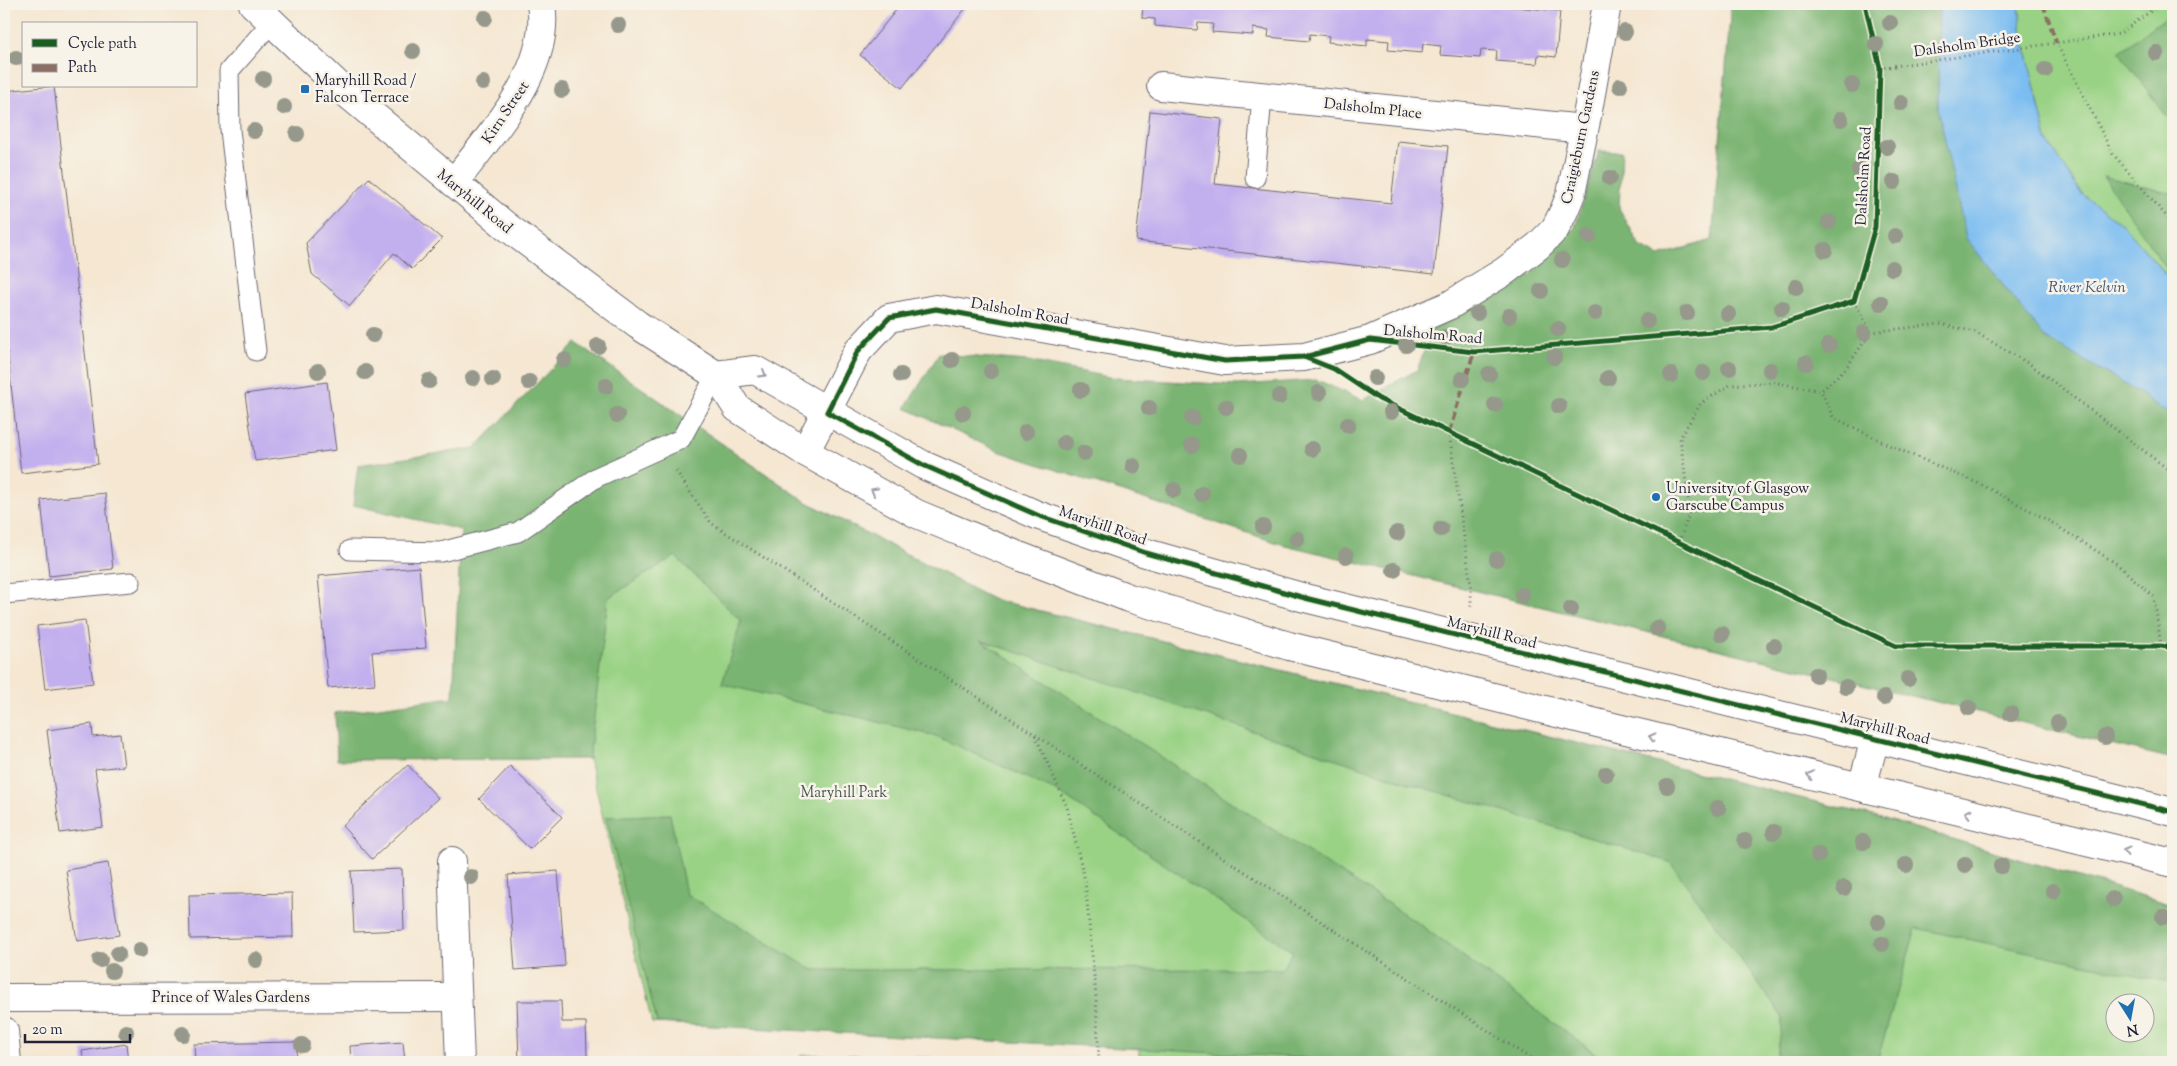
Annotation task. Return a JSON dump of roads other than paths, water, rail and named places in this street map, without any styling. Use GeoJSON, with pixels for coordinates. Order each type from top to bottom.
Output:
{"type":"FeatureCollection","features":[{"type":"Feature","properties":{"kind":"main road","name":"Kirn Street"},"geometry":{"type":"LineString","coordinates":[[454,183],[525,84],[536,61],[542,36],[541,4]]}},
{"type":"Feature","properties":{"kind":"main road","name":"Craigieburn Gardens"},"geometry":{"type":"LineString","coordinates":[[1450,305],[1505,271],[1538,246],[1555,229],[1571,194],[1607,4]]}},
{"type":"Feature","properties":{"kind":"main road","name":"Maryhill Road"},"geometry":{"type":"LineString","coordinates":[[262,13],[344,91],[553,263],[646,330],[716,375],[737,408],[805,452],[917,514],[1129,598],[1299,649],[2173,863]]}},
{"type":"Feature","properties":{"kind":"main road","name":"Dalsholm Place"},"geometry":{"type":"LineString","coordinates":[[1161,86],[1584,129]]}},
{"type":"Feature","properties":{"kind":"main road","name":"Dalsholm Road"},"geometry":{"type":"LineString","coordinates":[[805,452],[858,351],[890,318],[936,309],[1225,361],[1304,357],[1370,340],[1450,305]]}},
{"type":"Feature","properties":{"kind":"main road","name":"Maryhill Road"},"geometry":{"type":"LineString","coordinates":[[716,375],[755,370],[923,464],[1037,515],[1146,553],[1305,598],[2173,812]]}},
{"type":"Feature","properties":{"kind":"main road"},"geometry":{"type":"LineString","coordinates":[[1862,787],[1875,739]]}},
{"type":"Feature","properties":{"kind":"main road"},"geometry":{"type":"LineString","coordinates":[[452,861],[460,1062]]}},
{"type":"Feature","properties":{"kind":"main road","name":"Prince of Wales Gardens"},"geometry":{"type":"LineString","coordinates":[[4,998],[457,997]]}},
{"type":"Feature","properties":{"kind":"main road"},"geometry":{"type":"LineString","coordinates":[[4,1031],[7,1062]]}},
{"type":"Feature","properties":{"kind":"lane"},"geometry":{"type":"LineString","coordinates":[[256,351],[230,130],[229,71],[262,13]]}},
{"type":"Feature","properties":{"kind":"lane"},"geometry":{"type":"LineString","coordinates":[[1255,178],[1262,97]]}},
{"type":"Feature","properties":{"kind":"lane"},"geometry":{"type":"LineString","coordinates":[[350,550],[441,552],[518,532],[597,477],[681,439],[716,375]]}},
{"type":"Feature","properties":{"kind":"lane"},"geometry":{"type":"LineString","coordinates":[[4,594],[132,582]]}},
{"type":"Feature","properties":{"kind":"water","name":"River Kelvin"},"geometry":{"type":"Polygon","coordinates":[[[1939,4],[2019,4],[2021,29],[2047,140],[2081,193],[2124,226],[2173,283],[2173,417],[2133,389],[2044,337],[1966,238],[1938,107],[1939,4]]]}},
{"type":"Feature","properties":{"kind":"place","name":"Maryhill Road / Falcon Terrace"},"geometry":{"type":"Point","coordinates":[305,89]}},
{"type":"Feature","properties":{"kind":"place","name":"University of Glasgow Garscube Campus"},"geometry":{"type":"Point","coordinates":[1656,497]}},
{"type":"Feature","properties":{"kind":"park label","name":"Maryhill Park"},"geometry":{"type":"Point","coordinates":[844,792]}}]}
